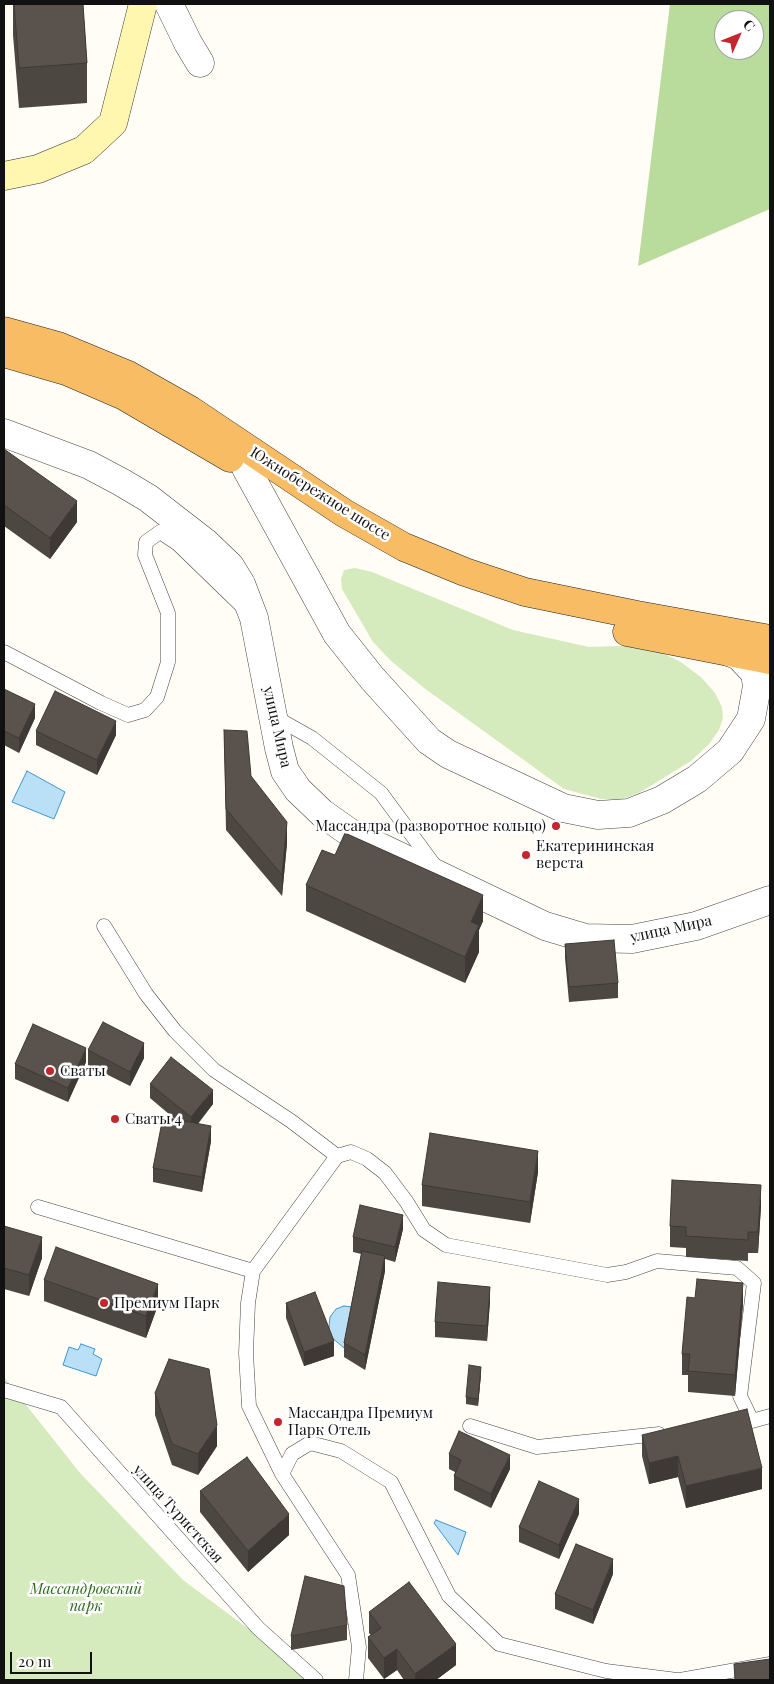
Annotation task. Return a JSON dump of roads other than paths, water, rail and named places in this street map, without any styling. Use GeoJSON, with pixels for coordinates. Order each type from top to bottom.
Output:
{"type":"FeatureCollection","features":[{"type":"Feature","properties":{"kind":"highway","name":"Южнобережное шоссе"},"geometry":{"type":"LineString","coordinates":[[4,331],[58,346],[128,375],[190,410],[344,513],[404,547],[465,572],[525,592],[637,615],[770,638]]}},
{"type":"Feature","properties":{"kind":"highway","name":"Южнобережное шоссе"},"geometry":{"type":"LineString","coordinates":[[4,353],[66,371],[124,396],[246,468],[333,526],[396,562],[463,589],[524,610],[739,656],[770,660]]}},
{"type":"Feature","properties":{"kind":"main road"},"geometry":{"type":"LineString","coordinates":[[4,176],[38,169],[84,150],[113,123],[142,4]]}},
{"type":"Feature","properties":{"kind":"street"},"geometry":{"type":"LineString","coordinates":[[169,4],[188,43],[200,62]]}},
{"type":"Feature","properties":{"kind":"street","name":"улица Мира"},"geometry":{"type":"LineString","coordinates":[[4,433],[89,465],[148,498],[206,543],[230,566],[241,584],[254,618],[286,771],[298,790],[310,802],[349,832],[545,926],[585,938],[632,939],[696,926],[770,900]]}},
{"type":"Feature","properties":{"kind":"street"},"geometry":{"type":"LineString","coordinates":[[246,468],[337,634],[372,678],[429,740],[448,754],[563,808],[598,815],[629,813],[662,800],[697,778],[730,751],[761,712],[755,704],[755,673],[739,656],[637,615]]}},
{"type":"Feature","properties":{"kind":"lane"},"geometry":{"type":"LineString","coordinates":[[4,652],[101,703],[128,715],[145,710],[157,697],[168,662],[168,613],[145,555],[146,542],[160,532],[178,544],[254,618]]}},
{"type":"Feature","properties":{"kind":"lane"},"geometry":{"type":"LineString","coordinates":[[273,716],[312,738],[381,793],[444,878]]}},
{"type":"Feature","properties":{"kind":"lane"},"geometry":{"type":"LineString","coordinates":[[104,926],[146,994],[175,1031],[214,1070],[291,1121],[337,1156]]}},
{"type":"Feature","properties":{"kind":"lane"},"geometry":{"type":"LineString","coordinates":[[356,1680],[359,1647],[348,1575],[282,1474],[249,1406],[246,1353],[248,1303],[253,1271],[337,1156],[351,1152],[367,1159],[385,1173],[424,1230],[446,1245],[607,1275],[626,1272],[657,1261],[736,1268],[754,1283],[740,1396],[752,1421]]}},
{"type":"Feature","properties":{"kind":"lane"},"geometry":{"type":"LineString","coordinates":[[38,1207],[253,1271]]}},
{"type":"Feature","properties":{"kind":"lane","name":"улица Туристская"},"geometry":{"type":"LineString","coordinates":[[4,1390],[61,1407],[258,1628],[316,1680]]}},
{"type":"Feature","properties":{"kind":"lane"},"geometry":{"type":"LineString","coordinates":[[733,1423],[752,1421],[770,1416]]}},
{"type":"Feature","properties":{"kind":"lane"},"geometry":{"type":"LineString","coordinates":[[470,1426],[538,1447],[669,1433]]}},
{"type":"Feature","properties":{"kind":"lane"},"geometry":{"type":"LineString","coordinates":[[282,1474],[292,1454],[310,1443],[341,1451],[391,1482],[449,1596],[499,1644],[606,1671],[678,1680],[770,1664]]}},
{"type":"Feature","properties":{"kind":"water"},"geometry":{"type":"Polygon","coordinates":[[[27,771],[65,792],[54,819],[12,802],[27,771]]]}},
{"type":"Feature","properties":{"kind":"water"},"geometry":{"type":"Polygon","coordinates":[[[344,1306],[352,1307],[344,1348],[330,1336],[329,1327],[330,1317],[336,1309],[344,1306]]]}},
{"type":"Feature","properties":{"kind":"water"},"geometry":{"type":"Polygon","coordinates":[[[81,1344],[95,1349],[93,1354],[102,1359],[96,1376],[63,1365],[69,1347],[78,1350],[81,1344]]]}},
{"type":"Feature","properties":{"kind":"water"},"geometry":{"type":"Polygon","coordinates":[[[436,1520],[466,1532],[458,1555],[434,1523],[436,1520]]]}},
{"type":"Feature","properties":{"kind":"place","name":"Массандра (разворотное кольцо)"},"geometry":{"type":"Point","coordinates":[556,826]}},
{"type":"Feature","properties":{"kind":"place","name":"Екатерининская верста"},"geometry":{"type":"Point","coordinates":[526,855]}},
{"type":"Feature","properties":{"kind":"place","name":"Сваты"},"geometry":{"type":"Point","coordinates":[50,1071]}},
{"type":"Feature","properties":{"kind":"place","name":"Сваты 4"},"geometry":{"type":"Point","coordinates":[115,1119]}},
{"type":"Feature","properties":{"kind":"place","name":"Премиум Парк"},"geometry":{"type":"Point","coordinates":[104,1303]}},
{"type":"Feature","properties":{"kind":"place","name":"Массандра Премиум Парк Отель"},"geometry":{"type":"Point","coordinates":[278,1422]}},
{"type":"Feature","properties":{"kind":"park label","name":"Массандровский парк"},"geometry":{"type":"Point","coordinates":[86,1598]}}]}
